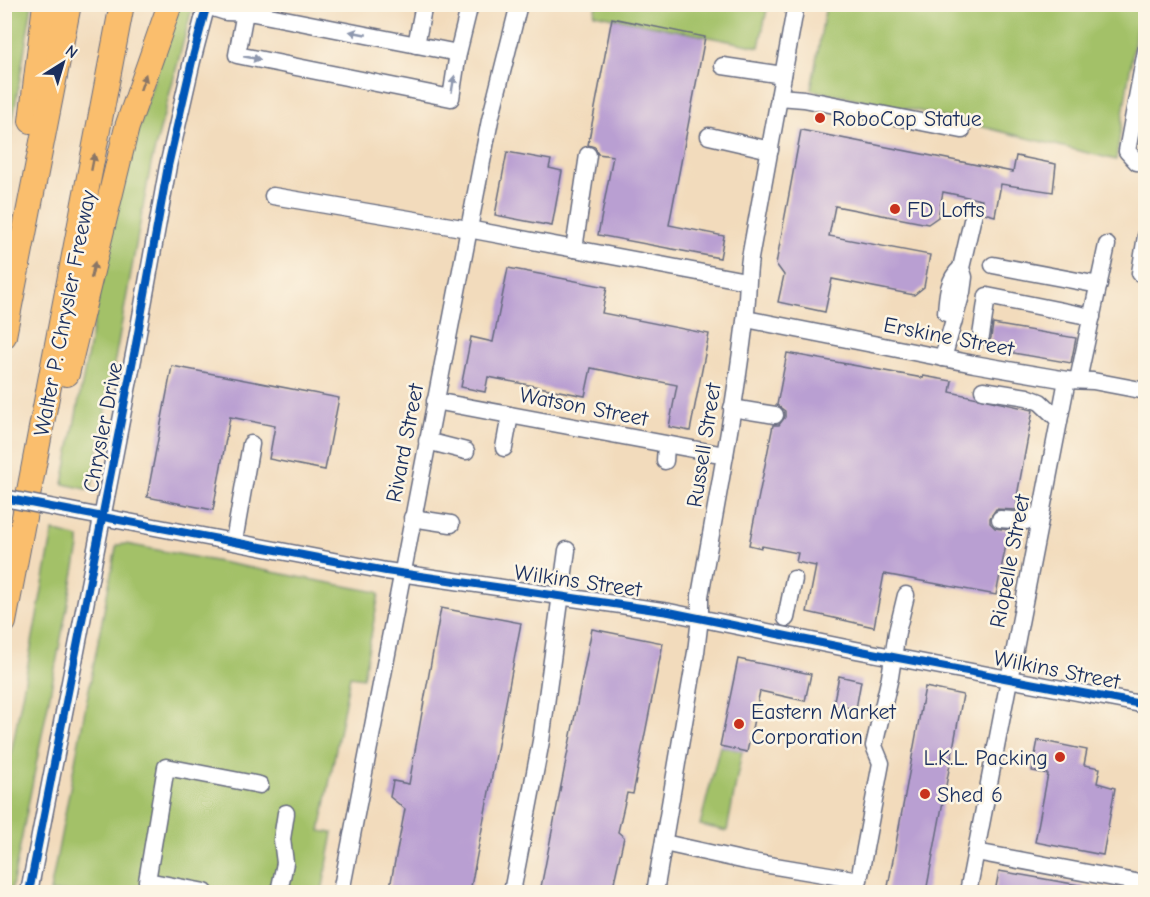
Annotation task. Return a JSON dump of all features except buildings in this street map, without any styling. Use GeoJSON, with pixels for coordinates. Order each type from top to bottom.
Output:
{"type":"FeatureCollection","features":[{"type":"Feature","properties":{"kind":"highway"},"geometry":{"type":"LineString","coordinates":[[5,332],[45,4]]}},
{"type":"Feature","properties":{"kind":"highway"},"geometry":{"type":"LineString","coordinates":[[5,332],[69,4]]}},
{"type":"Feature","properties":{"kind":"highway","name":"Walter P. Chrysler Freeway"},"geometry":{"type":"LineString","coordinates":[[4,622],[122,4]]}},
{"type":"Feature","properties":{"kind":"highway"},"geometry":{"type":"LineString","coordinates":[[39,446],[51,422],[72,357],[128,127],[171,4]]}},
{"type":"Feature","properties":{"kind":"street"},"geometry":{"type":"LineString","coordinates":[[416,45],[424,4]]}},
{"type":"Feature","properties":{"kind":"street"},"geometry":{"type":"LineString","coordinates":[[245,12],[237,55],[451,98],[458,53],[470,4]]}},
{"type":"Feature","properties":{"kind":"street","name":"Rivard Street"},"geometry":{"type":"LineString","coordinates":[[341,892],[468,229],[490,120],[519,4]]}},
{"type":"Feature","properties":{"kind":"street","name":"Russell Street"},"geometry":{"type":"LineString","coordinates":[[655,892],[700,618],[700,596],[746,319],[747,281],[796,4]]}},
{"type":"Feature","properties":{"kind":"street"},"geometry":{"type":"LineString","coordinates":[[207,5],[226,12],[245,12],[458,53]]}},
{"type":"Feature","properties":{"kind":"street","name":"Chrysler Drive"},"geometry":{"type":"LineString","coordinates":[[29,892],[103,516],[172,143],[207,5]]}},
{"type":"Feature","properties":{"kind":"street"},"geometry":{"type":"LineString","coordinates":[[1145,51],[1144,72],[1126,151],[1137,162],[1146,163]]}},
{"type":"Feature","properties":{"kind":"street"},"geometry":{"type":"LineString","coordinates":[[723,66],[783,75]]}},
{"type":"Feature","properties":{"kind":"street"},"geometry":{"type":"LineString","coordinates":[[780,97],[804,99],[962,130]]}},
{"type":"Feature","properties":{"kind":"street"},"geometry":{"type":"LineString","coordinates":[[709,136],[770,150]]}},
{"type":"Feature","properties":{"kind":"street"},"geometry":{"type":"LineString","coordinates":[[574,249],[588,155]]}},
{"type":"Feature","properties":{"kind":"street"},"geometry":{"type":"LineString","coordinates":[[273,196],[468,229],[747,281]]}},
{"type":"Feature","properties":{"kind":"street"},"geometry":{"type":"LineString","coordinates":[[943,358],[950,313],[964,277],[961,268],[974,212]]}},
{"type":"Feature","properties":{"kind":"street"},"geometry":{"type":"LineString","coordinates":[[1140,273],[1146,236]]}},
{"type":"Feature","properties":{"kind":"street","name":"Riopelle Street"},"geometry":{"type":"LineString","coordinates":[[969,892],[1059,420],[1092,317],[1107,244]]}},
{"type":"Feature","properties":{"kind":"street"},"geometry":{"type":"LineString","coordinates":[[993,265],[1099,285]]}},
{"type":"Feature","properties":{"kind":"street"},"geometry":{"type":"LineString","coordinates":[[981,336],[987,296],[1092,317]]}},
{"type":"Feature","properties":{"kind":"street","name":"Erskine Street"},"geometry":{"type":"LineString","coordinates":[[746,319],[991,367],[1146,391]]}},
{"type":"Feature","properties":{"kind":"street"},"geometry":{"type":"LineString","coordinates":[[991,367],[982,394],[1027,397],[1040,402],[1059,420]]}},
{"type":"Feature","properties":{"kind":"street","name":"Watson Street"},"geometry":{"type":"LineString","coordinates":[[435,401],[510,416],[665,453],[725,455]]}},
{"type":"Feature","properties":{"kind":"street"},"geometry":{"type":"LineString","coordinates":[[732,408],[775,415]]}},
{"type":"Feature","properties":{"kind":"street"},"geometry":{"type":"LineString","coordinates":[[504,448],[510,416]]}},
{"type":"Feature","properties":{"kind":"street"},"geometry":{"type":"LineString","coordinates":[[427,441],[466,451]]}},
{"type":"Feature","properties":{"kind":"street"},"geometry":{"type":"LineString","coordinates":[[234,541],[250,444]]}},
{"type":"Feature","properties":{"kind":"street","name":"Wilkins Street"},"geometry":{"type":"LineString","coordinates":[[4,498],[403,574],[562,595],[700,618],[1146,705]]}},
{"type":"Feature","properties":{"kind":"street"},"geometry":{"type":"LineString","coordinates":[[1000,519],[1026,521],[1041,513]]}},
{"type":"Feature","properties":{"kind":"street"},"geometry":{"type":"LineString","coordinates":[[412,518],[451,524]]}},
{"type":"Feature","properties":{"kind":"street"},"geometry":{"type":"LineString","coordinates":[[512,892],[541,741],[567,550]]}},
{"type":"Feature","properties":{"kind":"street"},"geometry":{"type":"LineString","coordinates":[[786,618],[794,579]]}},
{"type":"Feature","properties":{"kind":"street"},"geometry":{"type":"LineString","coordinates":[[664,843],[864,886],[881,763],[874,746],[906,595]]}},
{"type":"Feature","properties":{"kind":"street"},"geometry":{"type":"LineString","coordinates":[[205,892],[147,880],[166,767],[260,785]]}},
{"type":"Feature","properties":{"kind":"street"},"geometry":{"type":"LineString","coordinates":[[279,892],[285,862],[282,839],[286,813]]}},
{"type":"Feature","properties":{"kind":"street"},"geometry":{"type":"LineString","coordinates":[[976,852],[1146,884]]}},
{"type":"Feature","properties":{"kind":"green space"},"geometry":{"type":"Polygon","coordinates":[[[596,4],[768,5],[759,47],[594,14],[596,4]]]}},
{"type":"Feature","properties":{"kind":"green space"},"geometry":{"type":"Polygon","coordinates":[[[4,5],[32,5],[5,168],[4,5]]]}},
{"type":"Feature","properties":{"kind":"green space"},"geometry":{"type":"Polygon","coordinates":[[[177,5],[193,5],[151,164],[91,490],[63,484],[117,199],[177,5]]]}},
{"type":"Feature","properties":{"kind":"green space"},"geometry":{"type":"Polygon","coordinates":[[[826,5],[1140,5],[1116,160],[923,112],[811,90],[826,5]]]}},
{"type":"Feature","properties":{"kind":"green space"},"geometry":{"type":"Polygon","coordinates":[[[53,531],[79,538],[79,547],[11,892],[5,892],[5,786],[53,531]]]}},
{"type":"Feature","properties":{"kind":"green space"},"geometry":{"type":"Polygon","coordinates":[[[126,544],[379,594],[363,678],[350,676],[320,831],[333,833],[322,892],[50,892],[116,548],[117,545],[126,544]]]}},
{"type":"Feature","properties":{"kind":"green space"},"geometry":{"type":"Polygon","coordinates":[[[720,746],[742,751],[727,831],[700,825],[720,746]]]}},
{"type":"Feature","properties":{"kind":"cycle path"},"geometry":{"type":"LineString","coordinates":[[29,892],[136,344],[168,166],[207,4]]}},
{"type":"Feature","properties":{"kind":"cycle path"},"geometry":{"type":"LineString","coordinates":[[4,498],[386,571],[669,612],[1146,705]]}},
{"type":"Feature","properties":{"kind":"place","name":"RoboCop Statue"},"geometry":{"type":"Point","coordinates":[820,118]}},
{"type":"Feature","properties":{"kind":"place","name":"FD Lofts"},"geometry":{"type":"Point","coordinates":[895,209]}},
{"type":"Feature","properties":{"kind":"place","name":"Eastern Market Corporation"},"geometry":{"type":"Point","coordinates":[739,724]}},
{"type":"Feature","properties":{"kind":"place","name":"L.K.L. Packing"},"geometry":{"type":"Point","coordinates":[1060,757]}},
{"type":"Feature","properties":{"kind":"place","name":"Shed 6"},"geometry":{"type":"Point","coordinates":[925,794]}}]}
